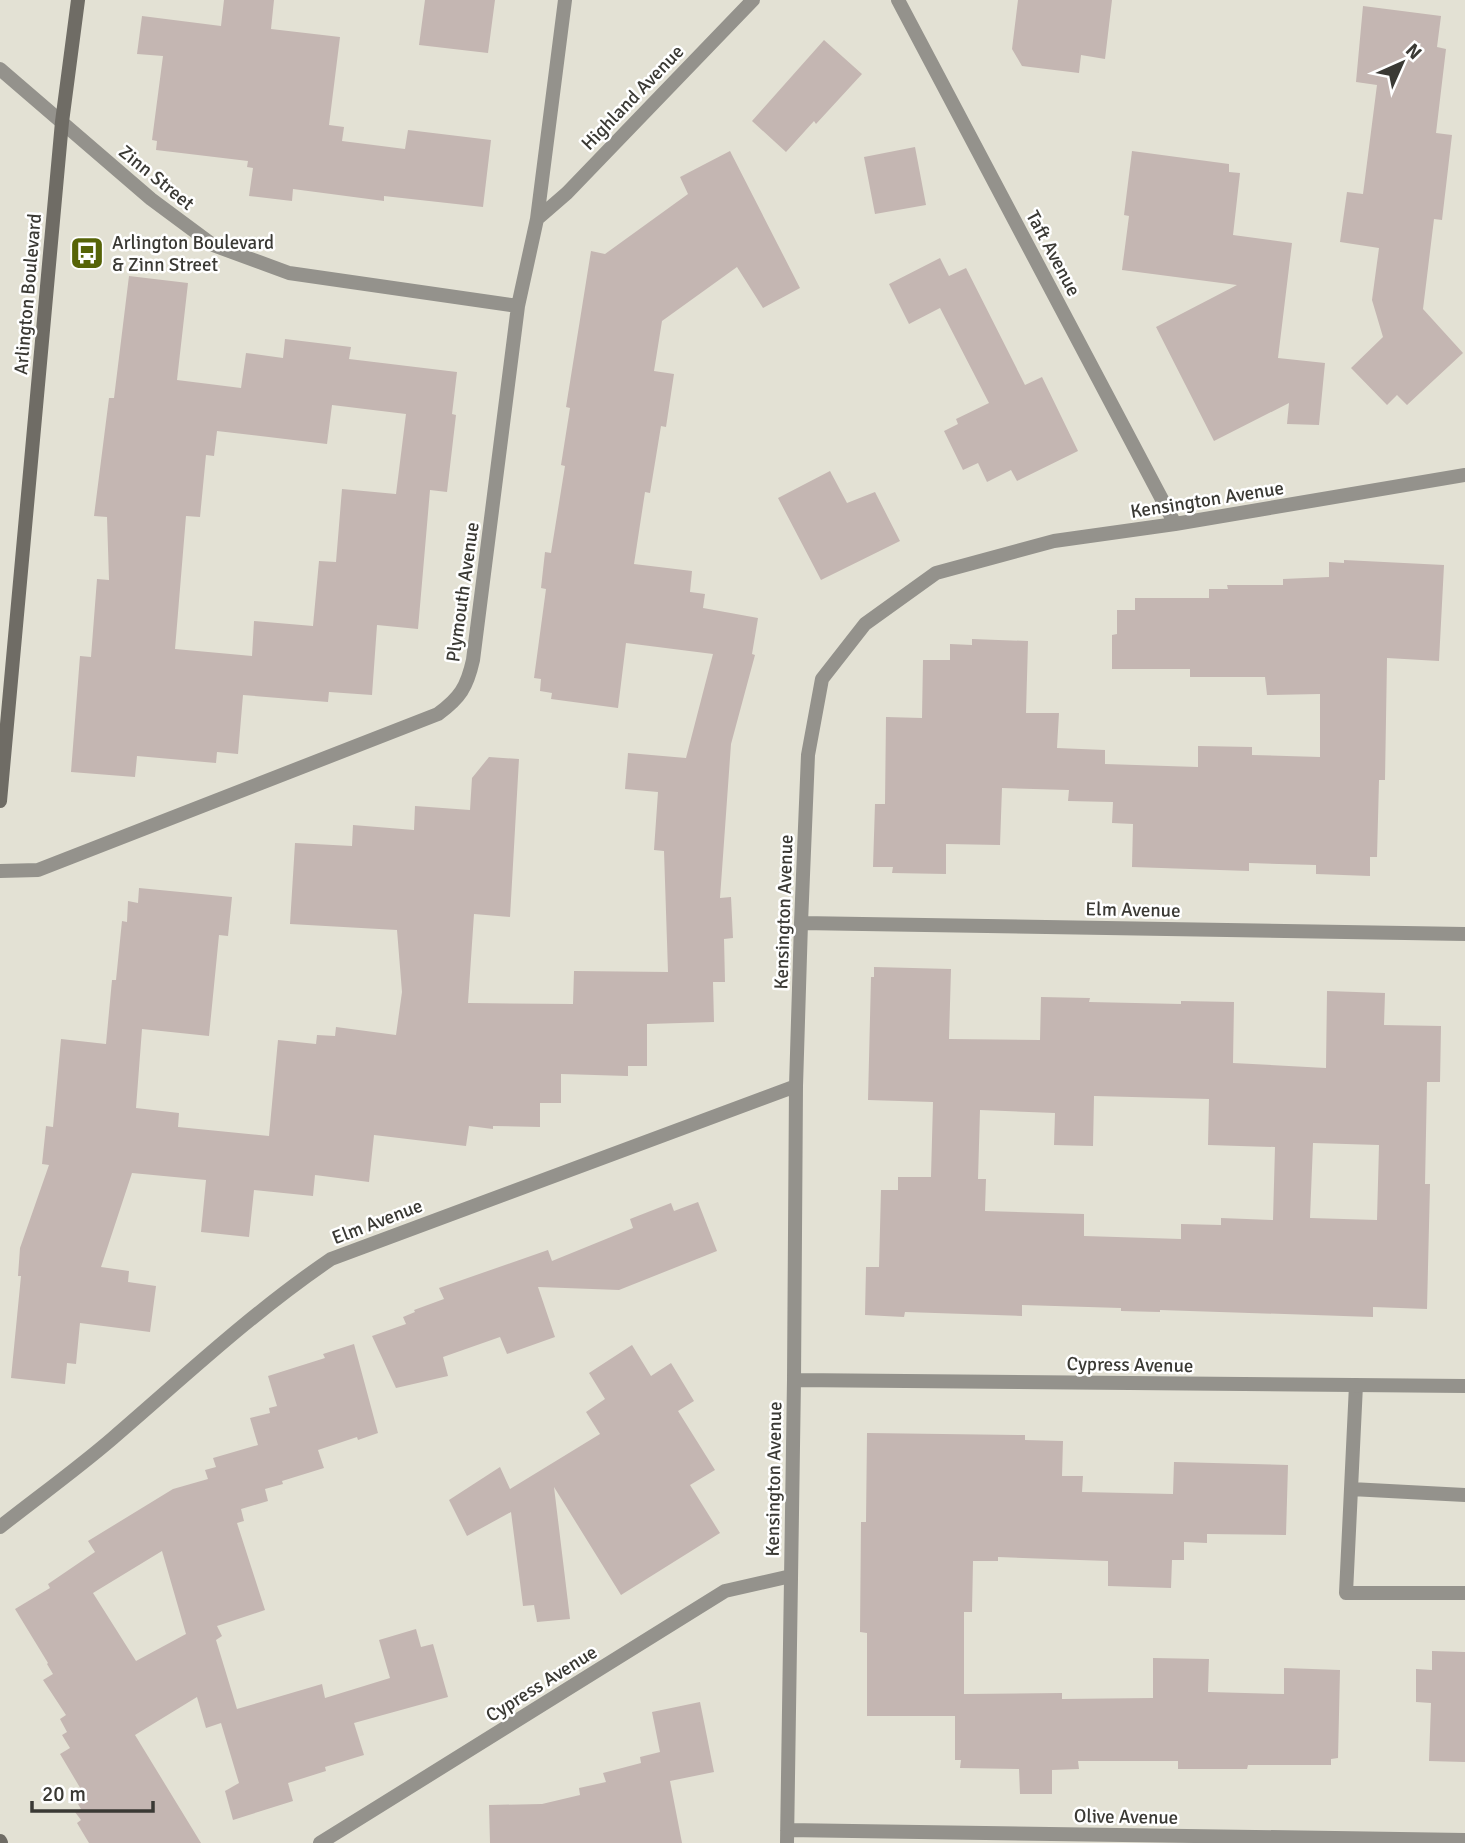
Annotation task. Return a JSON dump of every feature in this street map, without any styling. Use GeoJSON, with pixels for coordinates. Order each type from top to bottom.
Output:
{"type":"FeatureCollection","features":[{"type":"Feature","properties":{"kind":"main road","name":"Arlington Boulevard"},"geometry":{"type":"LineString","coordinates":[[0,801],[62,122],[78,0]]}},
{"type":"Feature","properties":{"kind":"street","name":"Plymouth Avenue"},"geometry":{"type":"LineString","coordinates":[[0,871],[38,870],[438,714],[461,694],[468,682],[473,660],[518,306],[537,219],[565,0]]}},
{"type":"Feature","properties":{"kind":"street","name":"Highland Avenue"},"geometry":{"type":"LineString","coordinates":[[537,219],[567,194],[753,0]]}},
{"type":"Feature","properties":{"kind":"street","name":"Taft Avenue"},"geometry":{"type":"LineString","coordinates":[[898,0],[1175,524]]}},
{"type":"Feature","properties":{"kind":"street","name":"Zinn Street"},"geometry":{"type":"LineString","coordinates":[[0,69],[151,199],[213,245],[289,273],[518,306]]}},
{"type":"Feature","properties":{"kind":"street","name":"Kensington Avenue"},"geometry":{"type":"LineString","coordinates":[[787,1836],[796,1086],[808,755],[822,679],[865,624],[936,573],[1054,541],[1175,524],[1465,475]]}},
{"type":"Feature","properties":{"kind":"street","name":"Elm Avenue"},"geometry":{"type":"LineString","coordinates":[[801,923],[1465,934]]}},
{"type":"Feature","properties":{"kind":"street","name":"Elm Avenue"},"geometry":{"type":"LineString","coordinates":[[0,1527],[110,1440],[249,1319],[289,1287],[331,1259],[796,1086]]}},
{"type":"Feature","properties":{"kind":"street","name":"Cypress Avenue"},"geometry":{"type":"LineString","coordinates":[[794,1380],[1465,1386]]}},
{"type":"Feature","properties":{"kind":"street"},"geometry":{"type":"LineString","coordinates":[[1356,1385],[1346,1593],[1465,1593]]}},
{"type":"Feature","properties":{"kind":"street"},"geometry":{"type":"LineString","coordinates":[[1351,1489],[1465,1495]]}},
{"type":"Feature","properties":{"kind":"street","name":"Cypress Avenue"},"geometry":{"type":"LineString","coordinates":[[320,1843],[725,1591],[791,1576]]}},
{"type":"Feature","properties":{"kind":"street","name":"Olive Avenue"},"geometry":{"type":"LineString","coordinates":[[787,1836],[1465,1840]]}},
{"type":"Feature","properties":{"kind":"building"},"geometry":{"type":"Polygon","coordinates":[[[224,0],[274,0],[271,29],[340,37],[329,125],[344,127],[342,141],[405,149],[408,130],[491,140],[483,207],[384,196],[384,201],[293,189],[292,201],[249,196],[253,168],[247,167],[248,161],[156,150],[157,141],[152,140],[163,56],[137,54],[142,16],[221,26],[224,0]]]}},
{"type":"Feature","properties":{"kind":"building"},"geometry":{"type":"Polygon","coordinates":[[[425,0],[495,0],[488,53],[419,45],[425,0]]]}},
{"type":"Feature","properties":{"kind":"building"},"geometry":{"type":"Polygon","coordinates":[[[1018,0],[1112,0],[1105,59],[1081,55],[1079,73],[1022,66],[1012,49],[1018,0]]]}},
{"type":"Feature","properties":{"kind":"building"},"geometry":{"type":"Polygon","coordinates":[[[1363,6],[1441,16],[1437,47],[1446,49],[1436,133],[1452,135],[1442,220],[1434,219],[1423,309],[1463,353],[1407,405],[1397,395],[1387,405],[1351,368],[1383,337],[1372,300],[1379,248],[1340,242],[1347,192],[1363,194],[1377,85],[1356,82],[1363,6]]]}},
{"type":"Feature","properties":{"kind":"building"},"geometry":{"type":"Polygon","coordinates":[[[824,40],[862,74],[786,152],[752,121],[824,40]]]}},
{"type":"Feature","properties":{"kind":"building"},"geometry":{"type":"Polygon","coordinates":[[[915,147],[926,205],[875,214],[864,157],[915,147]]]}},
{"type":"Feature","properties":{"kind":"building"},"geometry":{"type":"Polygon","coordinates":[[[730,151],[800,288],[763,308],[737,267],[662,321],[654,371],[674,374],[666,427],[661,426],[650,493],[645,492],[634,564],[692,571],[690,592],[705,594],[703,608],[758,618],[752,654],[755,655],[731,744],[720,898],[731,897],[733,938],[724,939],[725,982],[713,982],[714,1022],[647,1024],[647,1066],[628,1066],[628,1076],[561,1074],[561,1103],[540,1103],[540,1127],[493,1126],[493,1129],[469,1126],[466,1146],[374,1135],[369,1182],[315,1175],[313,1196],[254,1190],[249,1237],[201,1232],[206,1180],[132,1173],[101,1267],[129,1271],[128,1282],[156,1286],[150,1332],[80,1323],[76,1364],[67,1363],[65,1384],[11,1378],[21,1276],[18,1276],[20,1248],[49,1165],[42,1164],[46,1126],[53,1127],[61,1039],[106,1044],[112,980],[116,980],[122,921],[127,922],[128,901],[138,903],[139,888],[232,897],[228,936],[219,935],[209,1036],[142,1029],[136,1108],[179,1113],[178,1127],[269,1136],[278,1040],[316,1044],[317,1035],[335,1036],[336,1027],[396,1035],[402,992],[397,930],[290,924],[295,843],[352,846],[353,825],[414,830],[415,806],[470,810],[472,778],[489,757],[519,759],[510,917],[474,914],[468,1003],[573,1004],[574,971],[668,972],[664,851],[654,850],[658,792],[625,789],[628,753],[686,758],[713,654],[626,643],[618,708],[551,699],[552,693],[540,691],[541,679],[534,678],[546,589],[541,588],[545,552],[551,553],[565,466],[561,465],[570,408],[566,407],[591,251],[605,254],[688,194],[680,177],[730,151]]]}},
{"type":"Feature","properties":{"kind":"building"},"geometry":{"type":"Polygon","coordinates":[[[1132,151],[1229,164],[1229,172],[1240,173],[1233,235],[1292,243],[1278,358],[1325,363],[1319,425],[1287,424],[1289,403],[1214,441],[1156,327],[1237,285],[1122,270],[1129,216],[1124,215],[1132,151]]]}},
{"type":"Feature","properties":{"kind":"building"},"geometry":{"type":"Polygon","coordinates":[[[940,258],[949,276],[966,268],[1025,385],[1042,377],[1078,451],[1017,481],[1011,470],[987,482],[978,463],[963,470],[944,431],[958,424],[956,419],[989,403],[940,308],[909,324],[889,284],[940,258]]]}},
{"type":"Feature","properties":{"kind":"building"},"geometry":{"type":"Polygon","coordinates":[[[129,276],[188,283],[177,380],[241,388],[246,353],[283,358],[285,339],[351,347],[349,359],[457,372],[452,414],[456,415],[447,492],[430,490],[418,629],[377,625],[372,695],[329,692],[328,702],[243,695],[238,754],[217,752],[216,763],[137,756],[135,777],[71,772],[80,656],[91,657],[97,579],[109,580],[107,517],[94,516],[109,398],[114,398],[129,276]],[[332,405],[327,444],[217,431],[214,456],[206,455],[200,517],[186,516],[175,649],[252,656],[254,621],[313,626],[319,561],[336,562],[342,489],[396,494],[406,414],[332,405]]]}},
{"type":"Feature","properties":{"kind":"building"},"geometry":{"type":"Polygon","coordinates":[[[830,471],[847,503],[875,492],[900,541],[821,580],[778,498],[830,471]]]}},
{"type":"Feature","properties":{"kind":"building"},"geometry":{"type":"Polygon","coordinates":[[[1344,560],[1444,565],[1439,661],[1387,658],[1385,780],[1379,780],[1377,857],[1370,857],[1370,876],[1316,874],[1316,865],[1249,863],[1249,871],[1132,867],[1133,824],[1112,823],[1113,802],[1068,801],[1069,790],[1002,788],[1000,845],[946,844],[946,874],[892,873],[893,867],[873,867],[875,804],[885,804],[886,717],[922,718],[923,660],[950,660],[950,644],[972,645],[972,639],[1028,641],[1026,713],[1059,713],[1057,748],[1105,750],[1105,764],[1198,767],[1198,746],[1252,747],[1252,755],[1320,757],[1320,694],[1267,695],[1265,677],[1190,677],[1190,669],[1112,669],[1112,635],[1117,634],[1117,610],[1135,610],[1135,598],[1209,598],[1209,589],[1228,589],[1227,585],[1283,585],[1283,579],[1329,577],[1329,562],[1344,563],[1344,560]]]}},
{"type":"Feature","properties":{"kind":"building"},"geometry":{"type":"Polygon","coordinates":[[[874,967],[951,969],[949,1039],[1040,1040],[1041,997],[1090,998],[1089,1002],[1234,1002],[1233,1063],[1326,1068],[1327,991],[1385,993],[1384,1025],[1441,1026],[1440,1082],[1427,1082],[1425,1184],[1430,1184],[1427,1309],[1373,1307],[1373,1317],[1121,1311],[1121,1308],[1022,1305],[1022,1316],[905,1312],[904,1317],[865,1315],[866,1267],[879,1267],[881,1190],[898,1190],[898,1177],[931,1177],[933,1102],[868,1100],[871,977],[874,977],[874,967]],[[1094,1096],[1093,1146],[1054,1145],[1055,1113],[980,1110],[978,1179],[986,1179],[985,1211],[1084,1214],[1084,1236],[1181,1239],[1181,1224],[1221,1225],[1221,1218],[1273,1220],[1275,1147],[1208,1145],[1209,1099],[1094,1096]],[[1313,1143],[1310,1218],[1377,1220],[1379,1145],[1313,1143]]]}},
{"type":"Feature","properties":{"kind":"building"},"geometry":{"type":"Polygon","coordinates":[[[698,1202],[717,1251],[619,1290],[538,1287],[555,1337],[507,1354],[500,1337],[443,1357],[448,1376],[396,1388],[372,1336],[406,1324],[403,1317],[444,1299],[439,1288],[548,1250],[552,1261],[633,1228],[630,1219],[671,1203],[674,1211],[698,1202]]]}},
{"type":"Feature","properties":{"kind":"building"},"geometry":{"type":"Polygon","coordinates":[[[354,1344],[378,1433],[318,1450],[324,1468],[265,1489],[268,1501],[241,1509],[244,1521],[237,1523],[265,1610],[217,1626],[222,1636],[216,1640],[237,1709],[322,1684],[325,1698],[390,1678],[379,1640],[416,1629],[421,1647],[433,1644],[448,1697],[354,1723],[364,1755],[325,1767],[326,1771],[288,1783],[293,1801],[233,1820],[225,1791],[239,1783],[221,1723],[206,1728],[197,1697],[135,1735],[201,1843],[89,1843],[77,1823],[81,1820],[75,1812],[81,1809],[73,1796],[82,1791],[60,1754],[70,1748],[62,1735],[67,1732],[60,1719],[66,1715],[43,1680],[53,1674],[48,1663],[15,1609],[50,1588],[48,1584],[95,1552],[88,1541],[173,1489],[208,1479],[205,1470],[216,1467],[213,1458],[258,1445],[250,1418],[270,1413],[269,1408],[277,1406],[268,1376],[325,1358],[323,1354],[354,1344]],[[162,1551],[93,1593],[136,1661],[186,1634],[162,1551]]]}},
{"type":"Feature","properties":{"kind":"building"},"geometry":{"type":"Polygon","coordinates":[[[632,1345],[651,1376],[671,1363],[694,1401],[678,1411],[715,1470],[690,1485],[720,1533],[621,1595],[554,1487],[570,1619],[537,1622],[534,1605],[523,1606],[511,1512],[467,1536],[449,1500],[500,1467],[510,1489],[600,1434],[586,1412],[605,1399],[589,1373],[632,1345]]]}},
{"type":"Feature","properties":{"kind":"building"},"geometry":{"type":"Polygon","coordinates":[[[867,1433],[1025,1435],[1025,1440],[1063,1441],[1062,1476],[1083,1476],[1082,1492],[1173,1494],[1174,1462],[1288,1465],[1286,1535],[1207,1534],[1207,1543],[1184,1542],[1184,1560],[1172,1560],[1171,1588],[1108,1586],[1108,1561],[998,1557],[998,1561],[973,1561],[972,1612],[964,1612],[964,1694],[1062,1693],[1062,1699],[1153,1698],[1153,1658],[1209,1659],[1208,1692],[1284,1694],[1284,1668],[1340,1670],[1338,1758],[1331,1759],[1331,1765],[1248,1765],[1247,1769],[1178,1769],[1178,1761],[1078,1761],[1079,1769],[1052,1770],[1052,1794],[1020,1794],[1019,1769],[960,1768],[961,1760],[955,1760],[955,1716],[867,1716],[867,1633],[860,1632],[861,1522],[866,1522],[867,1433]]]}},
{"type":"Feature","properties":{"kind":"building"},"geometry":{"type":"Polygon","coordinates":[[[1432,1651],[1465,1652],[1465,1762],[1429,1761],[1431,1703],[1416,1702],[1416,1669],[1432,1670],[1432,1651]]]}},
{"type":"Feature","properties":{"kind":"building"},"geometry":{"type":"Polygon","coordinates":[[[700,1702],[714,1772],[670,1781],[682,1843],[490,1843],[489,1805],[542,1804],[580,1795],[579,1788],[606,1782],[603,1773],[641,1763],[640,1757],[660,1752],[652,1712],[700,1702]]]}},
{"type":"Feature","properties":{"kind":"place","name":"Arlington Boulevard & Zinn Street"},"geometry":{"type":"Point","coordinates":[87,253]}}]}
